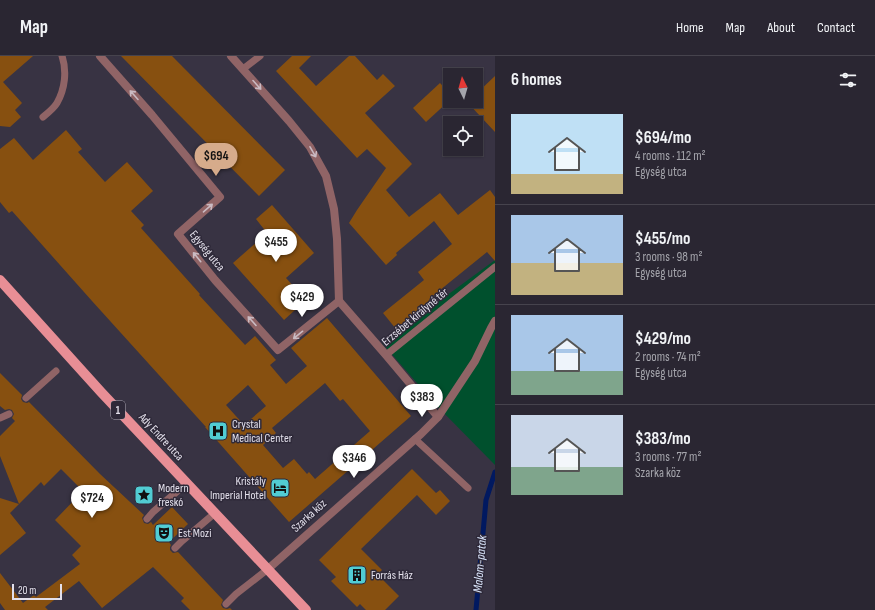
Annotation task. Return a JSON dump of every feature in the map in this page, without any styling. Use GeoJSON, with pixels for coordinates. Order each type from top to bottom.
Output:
{"type":"FeatureCollection","features":[{"type":"Feature","properties":{"kind":"main road","name":"Ady Endre utca"},"geometry":{"type":"LineString","coordinates":[[0,280],[101,392],[306,610]]}},
{"type":"Feature","properties":{"kind":"street","name":"Egység utca"},"geometry":{"type":"LineString","coordinates":[[100,56],[152,115],[220,197],[178,234],[215,280],[278,350],[339,302]]}},
{"type":"Feature","properties":{"kind":"street"},"geometry":{"type":"LineString","coordinates":[[231,56],[310,147],[326,176],[334,209],[338,261],[339,302],[386,355]]}},
{"type":"Feature","properties":{"kind":"street"},"geometry":{"type":"LineString","coordinates":[[438,416],[475,361],[495,321]]}},
{"type":"Feature","properties":{"kind":"street","name":"Erzsébet királyné tér"},"geometry":{"type":"LineString","coordinates":[[386,355],[438,416]]}},
{"type":"Feature","properties":{"kind":"street","name":"Szarka köz"},"geometry":{"type":"LineString","coordinates":[[268,569],[415,439],[438,416]]}},
{"type":"Feature","properties":{"kind":"lane"},"geometry":{"type":"LineString","coordinates":[[43,117],[56,104],[64,87],[65,64],[62,56]]}},
{"type":"Feature","properties":{"kind":"lane"},"geometry":{"type":"LineString","coordinates":[[243,69],[260,56]]}},
{"type":"Feature","properties":{"kind":"lane","name":"Erzsébet királyné tér"},"geometry":{"type":"LineString","coordinates":[[386,355],[495,267]]}},
{"type":"Feature","properties":{"kind":"lane"},"geometry":{"type":"LineString","coordinates":[[26,398],[56,372]]}},
{"type":"Feature","properties":{"kind":"lane"},"geometry":{"type":"LineString","coordinates":[[0,418],[9,414]]}},
{"type":"Feature","properties":{"kind":"lane"},"geometry":{"type":"LineString","coordinates":[[415,439],[468,488]]}},
{"type":"Feature","properties":{"kind":"lane"},"geometry":{"type":"LineString","coordinates":[[148,519],[153,512],[187,483]]}},
{"type":"Feature","properties":{"kind":"lane"},"geometry":{"type":"LineString","coordinates":[[175,548],[215,512]]}},
{"type":"Feature","properties":{"kind":"lane"},"geometry":{"type":"LineString","coordinates":[[226,604],[236,594],[268,569]]}},
{"type":"Feature","properties":{"kind":"green space"},"geometry":{"type":"Polygon","coordinates":[[[495,260],[495,465],[437,406],[382,343],[495,260]]]}},
{"type":"Feature","properties":{"kind":"building"},"geometry":{"type":"Polygon","coordinates":[[[0,56],[33,56],[3,82],[22,103],[15,110],[21,117],[10,127],[0,126],[0,56]]]}},
{"type":"Feature","properties":{"kind":"building"},"geometry":{"type":"Polygon","coordinates":[[[121,56],[172,56],[285,170],[259,196],[121,56]]]}},
{"type":"Feature","properties":{"kind":"building"},"geometry":{"type":"Polygon","coordinates":[[[292,56],[311,56],[299,68],[316,86],[349,56],[355,56],[377,80],[383,74],[395,86],[365,113],[412,164],[386,190],[409,217],[440,193],[458,215],[490,190],[495,197],[495,261],[487,252],[429,299],[431,302],[396,329],[383,313],[424,280],[418,272],[452,244],[434,221],[396,253],[397,255],[386,265],[349,223],[386,168],[367,149],[357,158],[276,71],[292,56]]]}},
{"type":"Feature","properties":{"kind":"building"},"geometry":{"type":"Polygon","coordinates":[[[495,76],[495,132],[483,119],[483,116],[480,116],[473,108],[483,108],[483,87],[495,76]]]}},
{"type":"Feature","properties":{"kind":"building"},"geometry":{"type":"Polygon","coordinates":[[[440,83],[443,86],[443,106],[426,122],[413,108],[440,83]]]}},
{"type":"Feature","properties":{"kind":"building"},"geometry":{"type":"Polygon","coordinates":[[[66,130],[82,149],[78,152],[105,182],[127,162],[153,191],[131,211],[144,225],[141,228],[245,345],[255,336],[276,360],[270,365],[286,384],[307,366],[291,348],[327,318],[411,416],[289,522],[206,427],[12,211],[9,213],[0,202],[0,149],[14,138],[33,160],[66,130]],[[325,383],[272,428],[276,433],[263,445],[283,468],[294,459],[307,474],[309,472],[315,479],[370,431],[343,399],[340,401],[325,383]],[[248,385],[226,405],[244,425],[266,406],[248,385]]]}},
{"type":"Feature","properties":{"kind":"building"},"geometry":{"type":"Polygon","coordinates":[[[272,205],[314,253],[286,278],[306,300],[284,320],[233,263],[267,233],[256,219],[272,205]]]}},
{"type":"Feature","properties":{"kind":"building"},"geometry":{"type":"Polygon","coordinates":[[[0,373],[22,395],[21,399],[23,402],[29,402],[100,474],[144,515],[142,518],[144,523],[148,524],[151,522],[153,525],[172,507],[188,524],[169,542],[171,545],[170,550],[173,553],[178,552],[223,600],[221,605],[223,608],[230,608],[232,610],[190,610],[181,601],[184,598],[153,567],[102,608],[79,581],[45,607],[48,610],[5,610],[0,603],[0,573],[23,603],[34,595],[36,597],[80,564],[72,555],[81,546],[55,520],[83,491],[61,469],[44,486],[41,482],[19,504],[0,456],[0,436],[15,421],[12,418],[14,414],[12,410],[5,410],[0,406],[0,373]]]}},
{"type":"Feature","properties":{"kind":"building"},"geometry":{"type":"Polygon","coordinates":[[[412,469],[436,493],[440,490],[450,501],[436,515],[417,495],[361,549],[382,570],[379,573],[385,579],[383,580],[399,596],[385,610],[366,610],[360,604],[357,607],[331,581],[336,577],[319,560],[412,469]]]}},
{"type":"Feature","properties":{"kind":"building"},"geometry":{"type":"Polygon","coordinates":[[[0,498],[19,504],[10,513],[26,533],[0,555],[0,498]]]}},
{"type":"Feature","properties":{"kind":"waterway","name":"Malom-patak"},"geometry":{"type":"LineString","coordinates":[[476,610],[486,500],[495,472]]}},
{"type":"Feature","properties":{"kind":"place","name":"Crystal Medical Center"},"geometry":{"type":"Point","coordinates":[218,431]}},
{"type":"Feature","properties":{"kind":"place","name":"Kristály Imperial Hotel"},"geometry":{"type":"Point","coordinates":[280,488]}},
{"type":"Feature","properties":{"kind":"place","name":"Modern freskó"},"geometry":{"type":"Point","coordinates":[144,495]}},
{"type":"Feature","properties":{"kind":"place","name":"Est Mozi"},"geometry":{"type":"Point","coordinates":[164,533]}},
{"type":"Feature","properties":{"kind":"place","name":"Forrás Ház"},"geometry":{"type":"Point","coordinates":[357,575]}}]}
